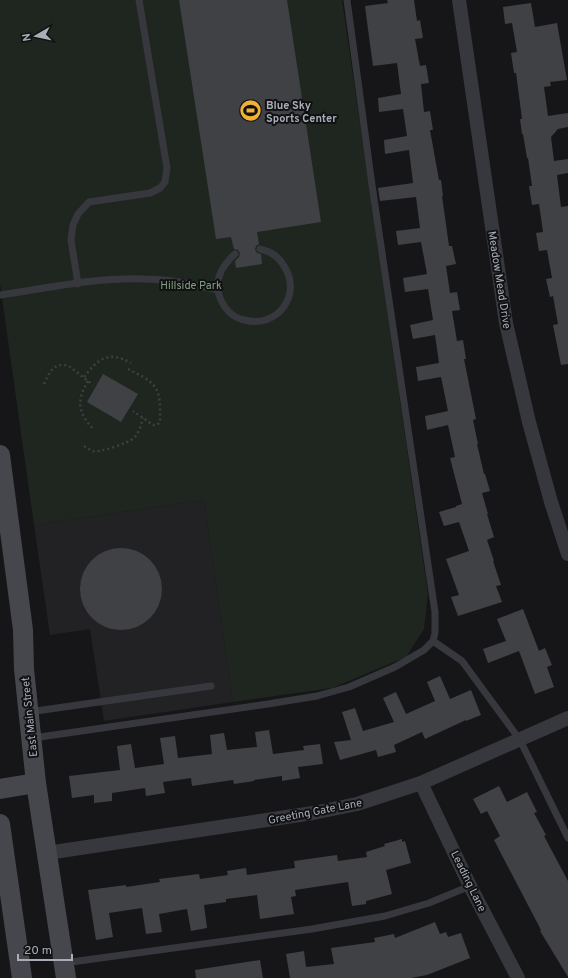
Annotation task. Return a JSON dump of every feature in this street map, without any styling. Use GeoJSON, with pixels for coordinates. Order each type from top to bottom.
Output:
{"type":"FeatureCollection","features":[{"type":"Feature","properties":{"kind":"main road","name":"East Main Street"},"geometry":{"type":"LineString","coordinates":[[0,455],[23,630],[24,669],[36,784],[65,970]]}},
{"type":"Feature","properties":{"kind":"main road"},"geometry":{"type":"LineString","coordinates":[[0,789],[36,784]]}},
{"type":"Feature","properties":{"kind":"main road"},"geometry":{"type":"LineString","coordinates":[[0,824],[22,978]]}},
{"type":"Feature","properties":{"kind":"street","name":"Meadow Mead Drive"},"geometry":{"type":"LineString","coordinates":[[459,0],[506,322],[529,422],[551,502],[568,554]]}},
{"type":"Feature","properties":{"kind":"street","name":"Greeting Gate Lane"},"geometry":{"type":"LineString","coordinates":[[47,853],[313,813],[357,804],[421,783],[568,718]]}},
{"type":"Feature","properties":{"kind":"street","name":"Leading Lane"},"geometry":{"type":"LineString","coordinates":[[421,783],[470,886],[516,977]]}},
{"type":"Feature","properties":{"kind":"lane"},"geometry":{"type":"LineString","coordinates":[[78,284],[71,240],[78,214],[89,202],[150,193],[160,188],[165,182],[166,168],[139,0]]}},
{"type":"Feature","properties":{"kind":"lane"},"geometry":{"type":"LineString","coordinates":[[31,738],[317,696],[350,687],[395,667],[424,650],[433,641],[435,633],[435,612],[372,185],[347,0]]}},
{"type":"Feature","properties":{"kind":"lane"},"geometry":{"type":"LineString","coordinates":[[235,254],[227,261],[221,270],[218,280],[218,290],[222,302],[229,312],[239,319],[251,322],[263,321],[275,316],[284,307],[289,296],[291,284],[288,271],[281,261],[272,253],[260,249]]}},
{"type":"Feature","properties":{"kind":"lane"},"geometry":{"type":"LineString","coordinates":[[0,295],[104,280],[146,279],[178,282],[218,290]]}},
{"type":"Feature","properties":{"kind":"lane"},"geometry":{"type":"LineString","coordinates":[[433,641],[462,661],[520,740],[568,838]]}},
{"type":"Feature","properties":{"kind":"lane"},"geometry":{"type":"LineString","coordinates":[[28,712],[211,686]]}},
{"type":"Feature","properties":{"kind":"lane"},"geometry":{"type":"LineString","coordinates":[[65,970],[384,916],[429,903],[470,886]]}},
{"type":"Feature","properties":{"kind":"path"},"geometry":{"type":"LineString","coordinates":[[84,377],[91,368],[105,358],[114,356],[123,358],[131,363]]}},
{"type":"Feature","properties":{"kind":"path"},"geometry":{"type":"LineString","coordinates":[[44,384],[51,370],[60,365],[69,366],[93,384]]}},
{"type":"Feature","properties":{"kind":"path"},"geometry":{"type":"LineString","coordinates":[[128,368],[150,382],[156,388],[159,395],[160,422],[157,425],[153,425],[133,412]]}},
{"type":"Feature","properties":{"kind":"path"},"geometry":{"type":"LineString","coordinates":[[88,380],[82,390],[80,401],[81,412],[86,422],[94,430]]}},
{"type":"Feature","properties":{"kind":"path"},"geometry":{"type":"LineString","coordinates":[[84,446],[93,451],[99,451],[133,438],[138,431],[143,418]]}},
{"type":"Feature","properties":{"kind":"shaded area"},"geometry":{"type":"Polygon","coordinates":[[[204,500],[233,702],[104,721],[90,629],[50,635],[34,525],[204,500]]]}},
{"type":"Feature","properties":{"kind":"green space","name":"Hillside Park"},"geometry":{"type":"Polygon","coordinates":[[[0,0],[342,0],[428,594],[424,629],[406,657],[332,688],[233,702],[204,500],[34,525],[0,284],[0,0]]]}},
{"type":"Feature","properties":{"kind":"building","name":"Blue Sky Sports Center"},"geometry":{"type":"Polygon","coordinates":[[[179,0],[287,0],[321,222],[257,232],[259,244],[256,246],[255,250],[257,253],[261,254],[262,264],[236,268],[235,261],[239,257],[240,253],[238,250],[234,249],[231,237],[216,239],[179,0]]]}},
{"type":"Feature","properties":{"kind":"building"},"geometry":{"type":"Polygon","coordinates":[[[387,0],[414,0],[417,21],[420,20],[423,38],[415,39],[420,66],[426,65],[429,83],[421,84],[424,112],[430,111],[433,130],[430,130],[439,180],[441,180],[449,246],[452,246],[456,264],[446,266],[450,293],[457,292],[460,310],[452,311],[457,341],[463,340],[466,359],[464,359],[476,419],[473,420],[477,444],[484,474],[490,491],[482,493],[494,537],[487,540],[501,585],[496,586],[502,602],[458,616],[451,597],[459,595],[446,559],[469,551],[459,522],[444,526],[439,512],[462,504],[450,458],[455,457],[448,425],[427,430],[425,416],[448,411],[441,377],[418,381],[416,367],[439,363],[435,335],[413,339],[410,325],[433,320],[428,289],[405,292],[403,278],[427,274],[421,242],[398,245],[396,231],[420,228],[416,197],[380,201],[378,188],[413,183],[409,150],[385,154],[384,140],[407,136],[403,109],[379,112],[378,98],[401,94],[397,63],[373,66],[365,6],[388,3],[387,0]]]}},
{"type":"Feature","properties":{"kind":"building"},"geometry":{"type":"Polygon","coordinates":[[[531,3],[535,27],[557,23],[567,80],[550,82],[551,86],[544,87],[548,116],[568,113],[568,127],[558,129],[551,137],[554,161],[568,159],[568,173],[557,175],[561,207],[568,206],[568,364],[561,365],[553,325],[558,324],[553,296],[550,297],[546,279],[552,278],[547,250],[539,251],[536,233],[543,232],[539,204],[532,205],[529,186],[532,186],[528,158],[522,134],[520,119],[522,119],[516,73],[514,73],[511,53],[517,52],[512,23],[505,24],[503,7],[531,3]]]}},
{"type":"Feature","properties":{"kind":"building"},"geometry":{"type":"Polygon","coordinates":[[[103,374],[138,394],[121,422],[87,402],[103,374]]]}},
{"type":"Feature","properties":{"kind":"building"},"geometry":{"type":"Polygon","coordinates":[[[121,548],[137,551],[150,560],[159,573],[162,589],[159,605],[150,618],[137,627],[121,630],[105,627],[92,618],[83,605],[80,589],[83,573],[92,560],[105,551],[121,548]]]}},
{"type":"Feature","properties":{"kind":"building"},"geometry":{"type":"Polygon","coordinates":[[[523,609],[539,651],[545,648],[552,665],[547,667],[554,687],[535,694],[519,651],[488,663],[483,649],[506,641],[497,619],[523,609]]]}},
{"type":"Feature","properties":{"kind":"building"},"geometry":{"type":"Polygon","coordinates":[[[440,676],[450,699],[471,690],[481,715],[466,720],[425,739],[422,732],[394,745],[396,752],[378,757],[376,750],[340,760],[334,742],[351,740],[342,712],[355,708],[363,731],[394,722],[383,698],[396,692],[406,714],[435,701],[427,682],[440,676]]]}},
{"type":"Feature","properties":{"kind":"building"},"geometry":{"type":"Polygon","coordinates":[[[269,730],[273,754],[304,750],[303,746],[320,744],[323,764],[298,767],[300,778],[282,781],[282,776],[234,784],[233,780],[192,786],[191,778],[163,782],[165,793],[146,796],[145,788],[112,793],[112,801],[94,803],[94,795],[72,798],[69,776],[120,770],[117,746],[131,744],[135,768],[164,764],[160,738],[175,736],[178,758],[212,754],[210,735],[224,733],[227,750],[257,747],[255,732],[269,730]]]}},
{"type":"Feature","properties":{"kind":"building"},"geometry":{"type":"Polygon","coordinates":[[[499,786],[507,802],[527,792],[537,812],[534,813],[546,835],[544,836],[568,881],[568,977],[540,931],[541,930],[494,840],[500,836],[487,811],[481,814],[473,799],[499,786]]]}},
{"type":"Feature","properties":{"kind":"building"},"geometry":{"type":"Polygon","coordinates":[[[402,839],[402,842],[405,841],[411,863],[386,870],[392,894],[366,901],[366,904],[352,906],[348,882],[295,890],[296,896],[291,897],[294,914],[260,919],[257,895],[226,899],[226,902],[204,905],[207,928],[191,931],[187,909],[159,914],[162,932],[146,934],[142,908],[109,913],[113,937],[96,940],[88,890],[126,885],[126,887],[160,882],[159,879],[199,874],[200,879],[228,875],[227,871],[246,868],[247,875],[295,868],[294,861],[337,855],[338,861],[367,857],[366,852],[385,846],[384,844],[402,839]]]}},
{"type":"Feature","properties":{"kind":"building"},"geometry":{"type":"Polygon","coordinates":[[[435,922],[440,934],[446,932],[448,937],[461,933],[470,958],[427,975],[411,978],[290,978],[286,954],[304,951],[306,967],[334,964],[331,948],[375,942],[374,938],[394,934],[395,938],[435,922]]]}},
{"type":"Feature","properties":{"kind":"building"},"geometry":{"type":"Polygon","coordinates":[[[260,960],[263,978],[196,978],[195,970],[260,960]]]}},
{"type":"Feature","properties":{"kind":"place","name":"Blue Sky Sports Center"},"geometry":{"type":"Point","coordinates":[250,111]}}]}
